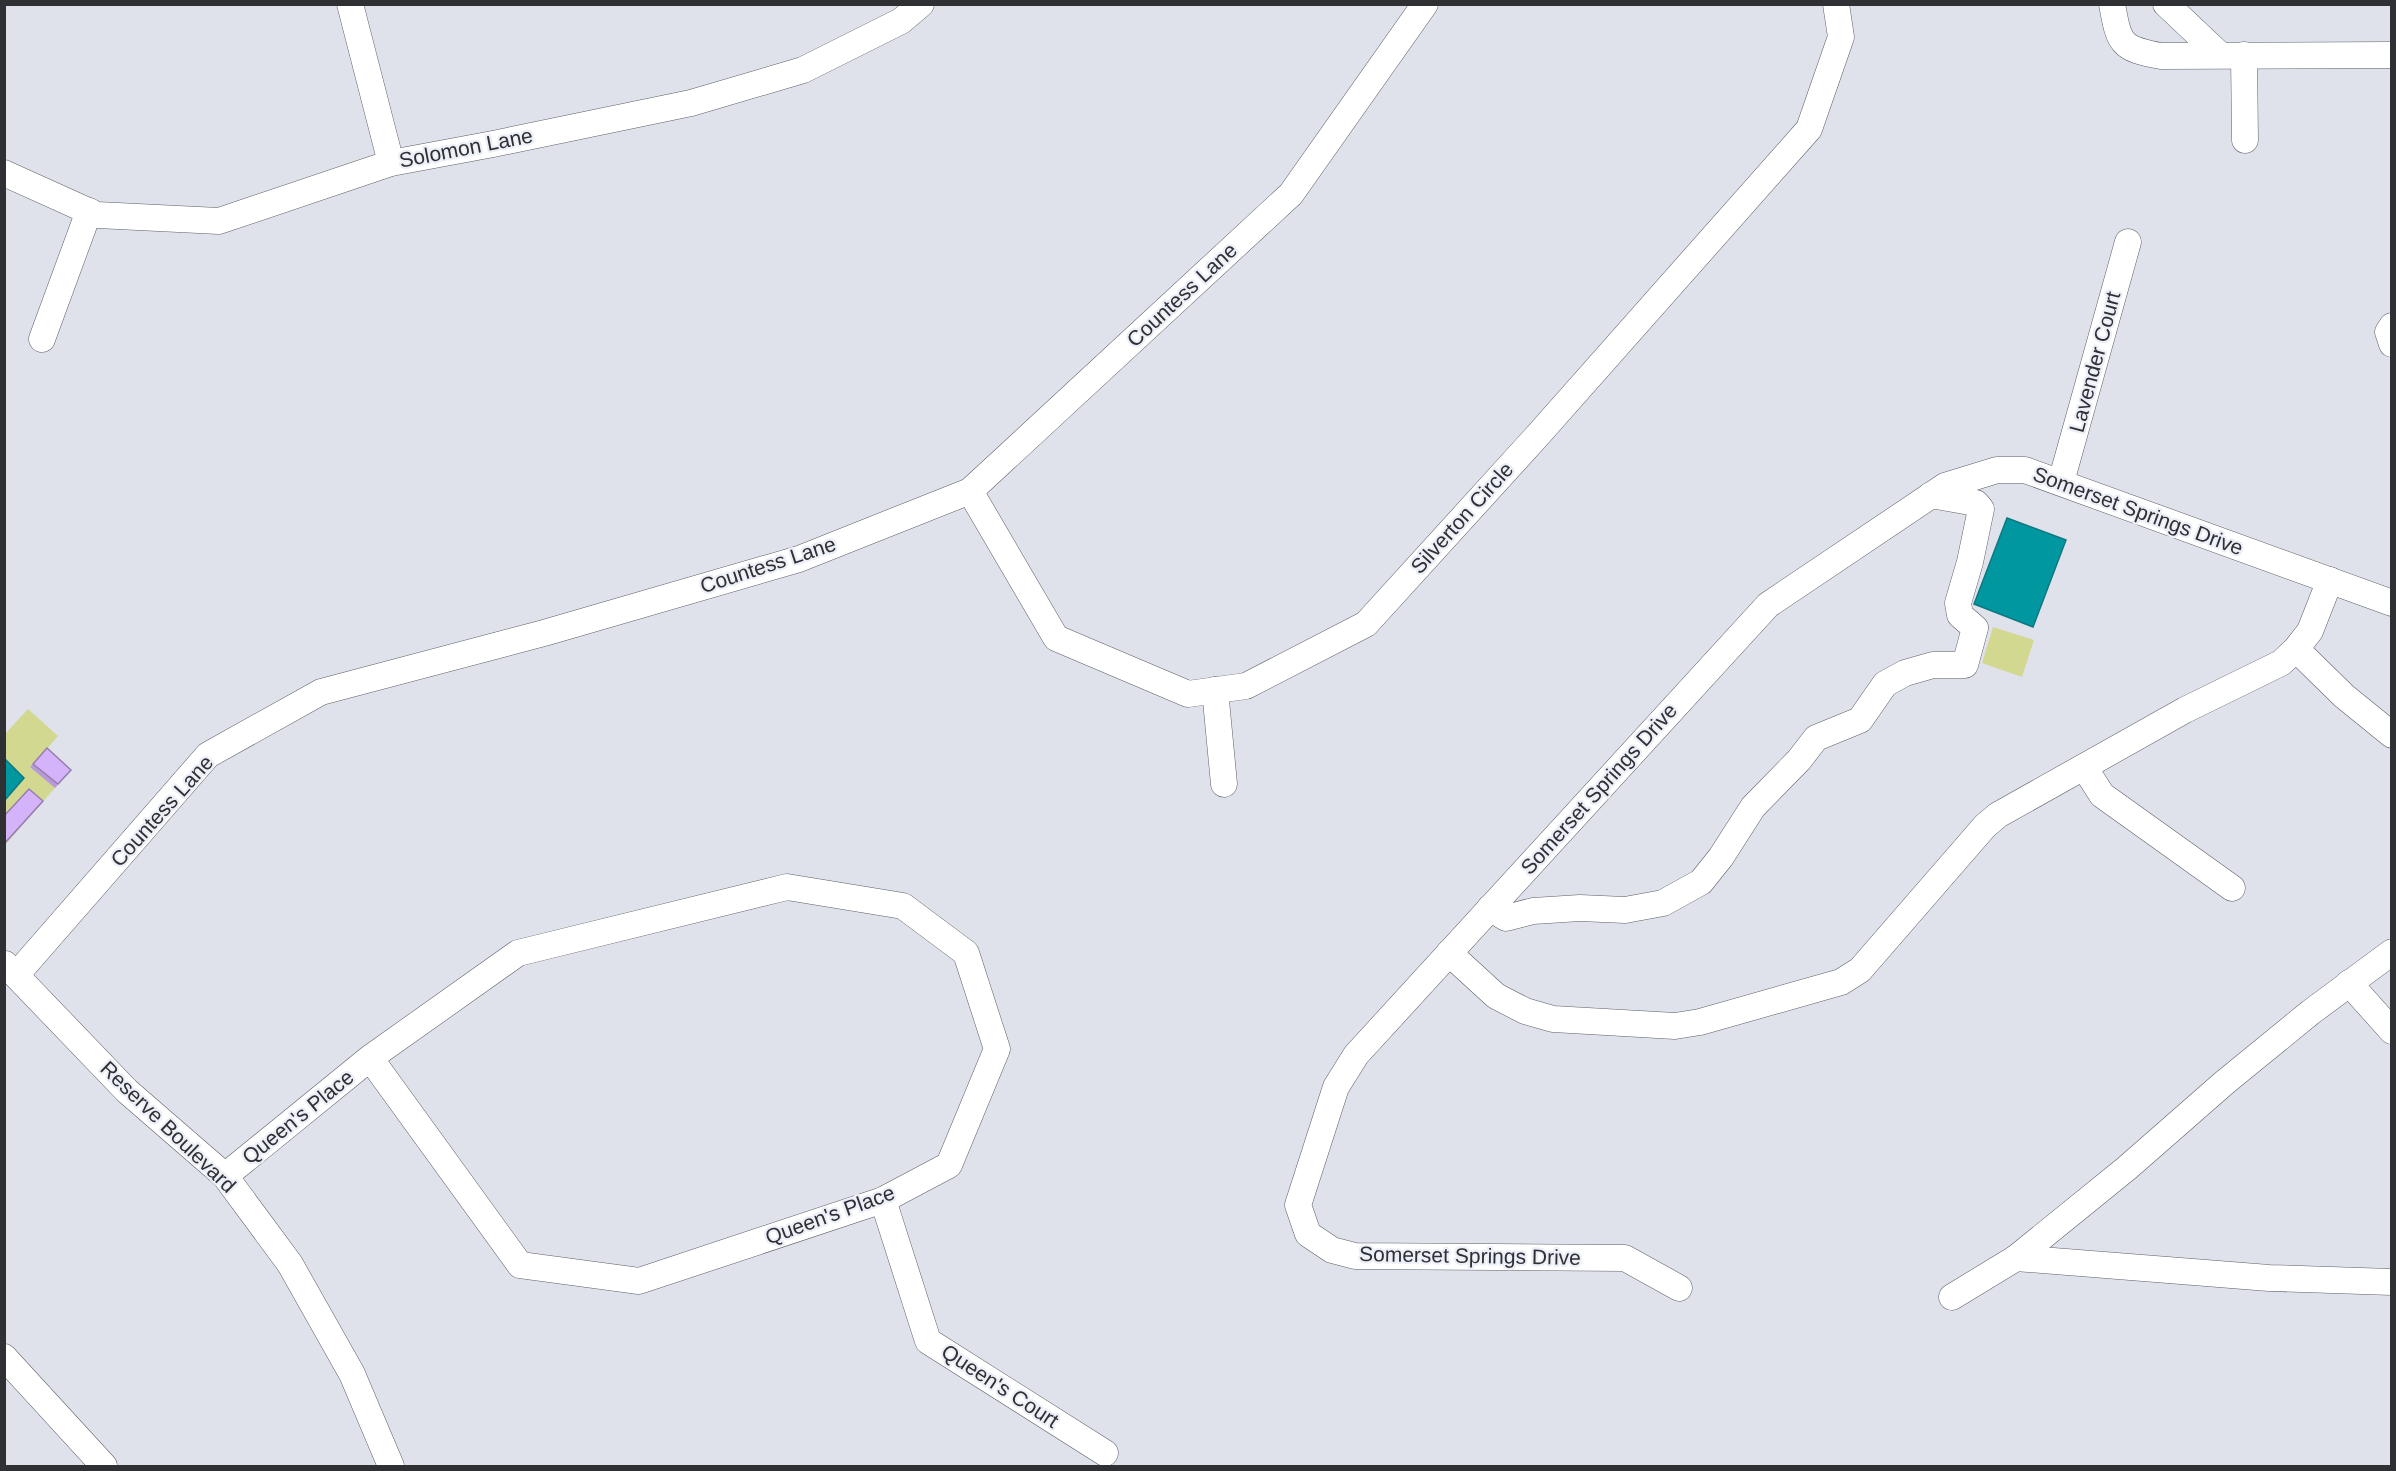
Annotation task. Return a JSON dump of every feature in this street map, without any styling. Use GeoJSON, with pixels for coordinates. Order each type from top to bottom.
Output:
{"type":"FeatureCollection","features":[{"type":"Feature","properties":{"kind":"street"},"geometry":{"type":"LineString","coordinates":[[350,4],[391,163]]}},
{"type":"Feature","properties":{"kind":"street","name":"Solomon Lane"},"geometry":{"type":"LineString","coordinates":[[4,173],[97,215],[219,221],[391,163],[691,103],[802,70],[901,21],[921,4]]}},
{"type":"Feature","properties":{"kind":"street","name":"Countess Lane"},"geometry":{"type":"LineString","coordinates":[[11,969],[208,755],[321,692],[544,633],[799,559],[970,491],[1291,194],[1425,4]]}},
{"type":"Feature","properties":{"kind":"street","name":"Silverton Circle"},"geometry":{"type":"LineString","coordinates":[[970,491],[1056,638],[1188,694],[1246,686],[1366,624],[1538,435],[1809,129],[1841,37],[1836,4]]}},
{"type":"Feature","properties":{"kind":"street"},"geometry":{"type":"LineString","coordinates":[[2112,4],[2117,35],[2136,52],[2162,56],[2391,55]]}},
{"type":"Feature","properties":{"kind":"street"},"geometry":{"type":"LineString","coordinates":[[2166,4],[2232,56],[2245,140]]}},
{"type":"Feature","properties":{"kind":"street"},"geometry":{"type":"LineString","coordinates":[[42,339],[89,211]]}},
{"type":"Feature","properties":{"kind":"street","name":"Lavender Court"},"geometry":{"type":"LineString","coordinates":[[2061,483],[2128,242]]}},
{"type":"Feature","properties":{"kind":"street"},"geometry":{"type":"LineString","coordinates":[[2391,326],[2388,332],[2391,344]]}},
{"type":"Feature","properties":{"kind":"street","name":"Somerset Springs Drive"},"geometry":{"type":"LineString","coordinates":[[1679,1288],[1625,1258],[1355,1256],[1332,1250],[1308,1234],[1298,1205],[1336,1086],[1356,1055],[1768,605],[1945,486],[1997,470],[2025,470],[2391,603]]}},
{"type":"Feature","properties":{"kind":"street"},"geometry":{"type":"LineString","coordinates":[[1490,908],[1506,918],[1533,911],[1580,908],[1625,910],[1663,903],[1701,882],[1721,857],[1753,807],[1799,760],[1816,738],[1860,720],[1885,684],[1905,672],[1933,664],[1965,665],[1975,628],[1960,615],[1958,603],[1970,562],[1981,509],[1976,503],[1931,495]]}},
{"type":"Feature","properties":{"kind":"street"},"geometry":{"type":"LineString","coordinates":[[1449,953],[1496,996],[1525,1011],[1553,1018],[1675,1026],[1700,1022],[1841,982],[1860,970],[1985,826],[1998,815],[2185,710],[2281,663],[2310,631],[2330,580]]}},
{"type":"Feature","properties":{"kind":"street"},"geometry":{"type":"LineString","coordinates":[[2296,649],[2344,696],[2391,735]]}},
{"type":"Feature","properties":{"kind":"street"},"geometry":{"type":"LineString","coordinates":[[1215,690],[1224,784]]}},
{"type":"Feature","properties":{"kind":"street"},"geometry":{"type":"LineString","coordinates":[[2084,767],[2102,795],[2232,888]]}},
{"type":"Feature","properties":{"kind":"street","name":"Queen's Place"},"geometry":{"type":"LineString","coordinates":[[225,1176],[370,1058],[518,953],[787,887],[903,906],[966,953],[998,1049],[949,1165],[883,1200],[639,1281],[520,1265],[370,1058]]}},
{"type":"Feature","properties":{"kind":"street"},"geometry":{"type":"LineString","coordinates":[[1952,1297],[2016,1258],[2127,1168],[2224,1083],[2391,952]]}},
{"type":"Feature","properties":{"kind":"street","name":"Reserve Boulevard"},"geometry":{"type":"LineString","coordinates":[[11,969],[127,1091],[225,1176],[296,1274],[352,1374],[391,1467]]}},
{"type":"Feature","properties":{"kind":"street"},"geometry":{"type":"LineString","coordinates":[[2349,983],[2391,1031]]}},
{"type":"Feature","properties":{"kind":"street","name":"Queen's Court"},"geometry":{"type":"LineString","coordinates":[[883,1200],[928,1341],[1105,1453]]}},
{"type":"Feature","properties":{"kind":"street"},"geometry":{"type":"LineString","coordinates":[[2016,1258],[2245,1276],[2391,1282]]}},
{"type":"Feature","properties":{"kind":"street"},"geometry":{"type":"LineString","coordinates":[[4,1358],[104,1467]]}},
{"type":"Feature","properties":{"kind":"green space"},"geometry":{"type":"Polygon","coordinates":[[[1993,627],[2034,640],[2022,677],[1982,663],[1993,627]]]}},
{"type":"Feature","properties":{"kind":"green space"},"geometry":{"type":"Polygon","coordinates":[[[28,709],[58,736],[44,752],[68,773],[5,845],[5,734],[28,709]]]}},
{"type":"Feature","properties":{"kind":"water"},"geometry":{"type":"Polygon","coordinates":[[[2007,518],[2066,540],[2033,627],[1974,604],[2007,518]]]}},
{"type":"Feature","properties":{"kind":"water"},"geometry":{"type":"Polygon","coordinates":[[[5,759],[24,778],[5,800],[5,759]]]}},
{"type":"Feature","properties":{"kind":"building"},"geometry":{"type":"Polygon","coordinates":[[[47,748],[71,770],[58,784],[33,764],[47,748]]]}},
{"type":"Feature","properties":{"kind":"building"},"geometry":{"type":"Polygon","coordinates":[[[29,789],[43,801],[4,844],[4,816],[29,789]]]}}]}
